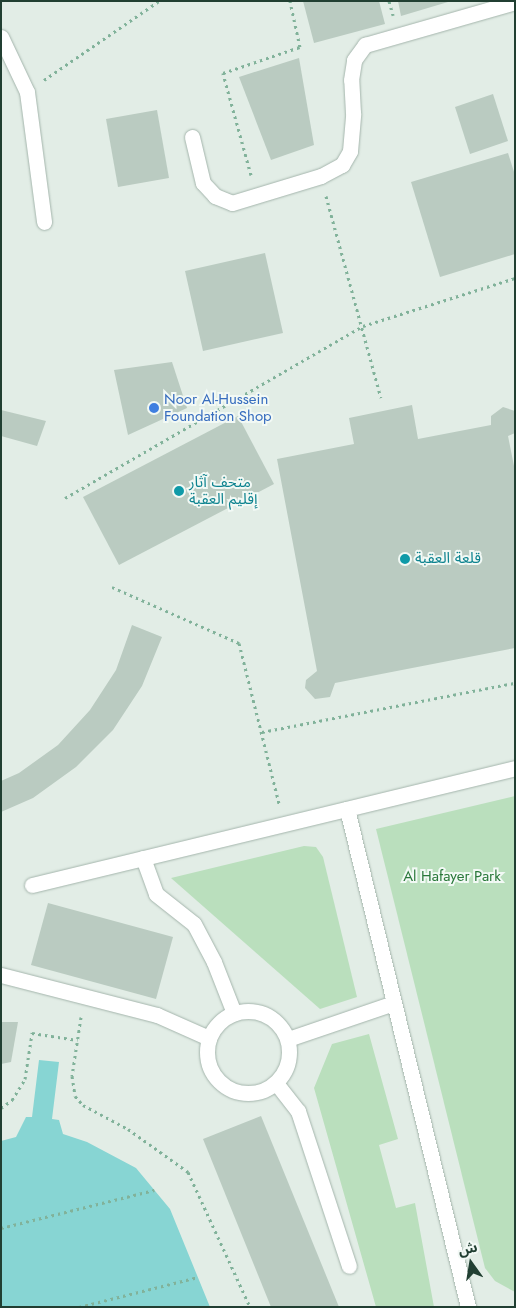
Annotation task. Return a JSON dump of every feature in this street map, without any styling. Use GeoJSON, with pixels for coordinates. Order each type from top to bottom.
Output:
{"type":"FeatureCollection","features":[{"type":"Feature","properties":{"kind":"lane"},"geometry":{"type":"LineString","coordinates":[[192,137],[203,183],[215,196],[232,203],[321,176],[342,165],[350,152],[353,113],[351,80],[354,60],[365,45],[515,2]]}},
{"type":"Feature","properties":{"kind":"lane"},"geometry":{"type":"LineString","coordinates":[[1,37],[27,92],[44,222]]}},
{"type":"Feature","properties":{"kind":"lane"},"geometry":{"type":"LineString","coordinates":[[32,885],[515,768]]}},
{"type":"Feature","properties":{"kind":"lane"},"geometry":{"type":"LineString","coordinates":[[347,809],[468,1307]]}},
{"type":"Feature","properties":{"kind":"lane"},"geometry":{"type":"LineString","coordinates":[[143,858],[156,894],[194,924],[214,962],[234,1013]]}},
{"type":"Feature","properties":{"kind":"lane"},"geometry":{"type":"LineString","coordinates":[[1,975],[157,1015],[209,1038]]}},
{"type":"Feature","properties":{"kind":"lane"},"geometry":{"type":"LineString","coordinates":[[288,1039],[394,1004]]}},
{"type":"Feature","properties":{"kind":"lane"},"geometry":{"type":"LineString","coordinates":[[254,1010],[268,1015],[278,1023],[288,1039],[289,1060],[276,1083],[252,1094],[226,1088],[216,1078],[209,1066],[209,1038],[216,1025],[234,1013],[254,1010]]}},
{"type":"Feature","properties":{"kind":"lane"},"geometry":{"type":"LineString","coordinates":[[276,1083],[298,1112],[349,1266]]}},
{"type":"Feature","properties":{"kind":"path"},"geometry":{"type":"LineString","coordinates":[[27,92],[159,1]]}},
{"type":"Feature","properties":{"kind":"path"},"geometry":{"type":"LineString","coordinates":[[257,195],[223,73],[300,47],[290,1]]}},
{"type":"Feature","properties":{"kind":"path"},"geometry":{"type":"LineString","coordinates":[[321,176],[381,398]]}},
{"type":"Feature","properties":{"kind":"path"},"geometry":{"type":"LineString","coordinates":[[65,498],[363,326],[515,278]]}},
{"type":"Feature","properties":{"kind":"path"},"geometry":{"type":"LineString","coordinates":[[112,587],[239,643],[284,824]]}},
{"type":"Feature","properties":{"kind":"path"},"geometry":{"type":"LineString","coordinates":[[262,732],[515,683]]}},
{"type":"Feature","properties":{"kind":"path"},"geometry":{"type":"LineString","coordinates":[[84,996],[72,1076],[75,1096],[83,1105],[128,1129],[188,1172],[250,1307]]}},
{"type":"Feature","properties":{"kind":"path"},"geometry":{"type":"LineString","coordinates":[[1,1108],[12,1100],[25,1079],[32,1032],[77,1040]]}},
{"type":"Feature","properties":{"kind":"path"},"geometry":{"type":"LineString","coordinates":[[1,1228],[154,1190]]}},
{"type":"Feature","properties":{"kind":"path"},"geometry":{"type":"LineString","coordinates":[[79,1307],[198,1277]]}},
{"type":"Feature","properties":{"kind":"green space","name":"Al Hafayer Park"},"geometry":{"type":"Polygon","coordinates":[[[515,796],[515,1292],[495,1281],[485,1268],[376,829],[515,796]]]}},
{"type":"Feature","properties":{"kind":"green space"},"geometry":{"type":"Polygon","coordinates":[[[304,846],[316,847],[323,857],[357,997],[320,1009],[171,878],[304,846]]]}},
{"type":"Feature","properties":{"kind":"green space"},"geometry":{"type":"Polygon","coordinates":[[[369,1034],[398,1139],[379,1145],[396,1208],[415,1203],[434,1307],[376,1307],[314,1088],[332,1044],[369,1034]]]}},
{"type":"Feature","properties":{"kind":"water"},"geometry":{"type":"Polygon","coordinates":[[[39,1060],[59,1062],[52,1119],[59,1120],[63,1134],[87,1142],[136,1168],[170,1209],[210,1307],[1,1307],[1,1141],[16,1137],[26,1117],[32,1117],[39,1060]]]}},
{"type":"Feature","properties":{"kind":"building"},"geometry":{"type":"Polygon","coordinates":[[[303,1],[379,1],[385,24],[314,43],[303,1]]]}},
{"type":"Feature","properties":{"kind":"building"},"geometry":{"type":"Polygon","coordinates":[[[398,1],[448,1],[448,2],[401,16],[398,1]]]}},
{"type":"Feature","properties":{"kind":"building"},"geometry":{"type":"Polygon","coordinates":[[[299,58],[314,145],[271,160],[239,77],[299,58]]]}},
{"type":"Feature","properties":{"kind":"building"},"geometry":{"type":"Polygon","coordinates":[[[493,94],[508,141],[470,154],[455,107],[493,94]]]}},
{"type":"Feature","properties":{"kind":"building"},"geometry":{"type":"Polygon","coordinates":[[[157,110],[169,178],[118,187],[106,119],[157,110]]]}},
{"type":"Feature","properties":{"kind":"building"},"geometry":{"type":"Polygon","coordinates":[[[508,153],[515,175],[515,254],[440,277],[411,182],[508,153]]]}},
{"type":"Feature","properties":{"kind":"building"},"geometry":{"type":"Polygon","coordinates":[[[265,253],[283,333],[203,351],[185,271],[265,253]]]}},
{"type":"Feature","properties":{"kind":"building"},"geometry":{"type":"Polygon","coordinates":[[[172,362],[187,408],[128,435],[114,370],[172,362]]]}},
{"type":"Feature","properties":{"kind":"building","name":"قلعة العقبة"},"geometry":{"type":"Polygon","coordinates":[[[412,405],[418,439],[491,425],[491,416],[503,407],[515,411],[515,433],[508,436],[515,471],[515,648],[335,683],[330,697],[315,699],[305,688],[306,680],[317,671],[277,459],[354,444],[349,418],[412,405]]]}},
{"type":"Feature","properties":{"kind":"building"},"geometry":{"type":"Polygon","coordinates":[[[1,410],[46,421],[37,446],[1,436],[1,410]]]}},
{"type":"Feature","properties":{"kind":"building","name":"متحف آثار إقليم العقبة"},"geometry":{"type":"Polygon","coordinates":[[[238,416],[274,484],[119,565],[83,497],[238,416]]]}},
{"type":"Feature","properties":{"kind":"building"},"geometry":{"type":"Polygon","coordinates":[[[132,625],[162,637],[142,686],[113,730],[76,767],[33,798],[1,812],[1,781],[19,773],[58,745],[90,710],[116,670],[132,625]]]}},
{"type":"Feature","properties":{"kind":"building"},"geometry":{"type":"Polygon","coordinates":[[[48,903],[173,937],[156,999],[31,965],[48,903]]]}},
{"type":"Feature","properties":{"kind":"building"},"geometry":{"type":"Polygon","coordinates":[[[1,1022],[18,1022],[11,1062],[1,1064],[1,1022]]]}},
{"type":"Feature","properties":{"kind":"building"},"geometry":{"type":"Polygon","coordinates":[[[261,1116],[339,1307],[271,1307],[203,1139],[261,1116]]]}},
{"type":"Feature","properties":{"kind":"place","name":"Noor Al-Hussein Foundation Shop"},"geometry":{"type":"Point","coordinates":[154,408]}},
{"type":"Feature","properties":{"kind":"place","name":"متحف آثار إقليم العقبة"},"geometry":{"type":"Point","coordinates":[179,491]}},
{"type":"Feature","properties":{"kind":"place","name":"قلعة العقبة"},"geometry":{"type":"Point","coordinates":[405,559]}}]}
